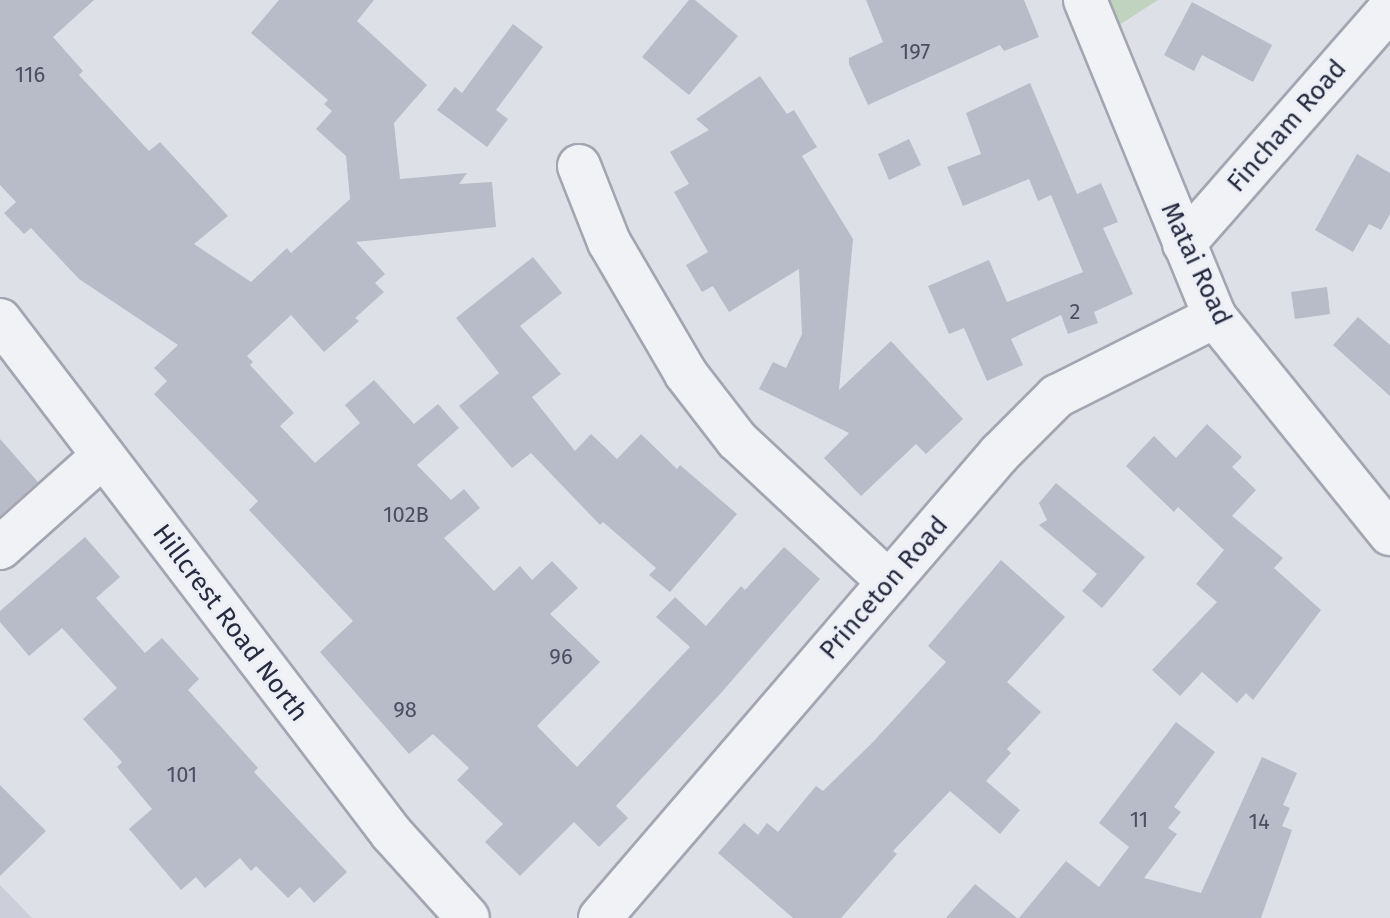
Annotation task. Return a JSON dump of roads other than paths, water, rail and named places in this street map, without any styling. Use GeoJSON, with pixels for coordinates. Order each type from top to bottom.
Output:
{"type":"FeatureCollection","features":[{"type":"Feature","properties":{"kind":"street","name":"Matai Road"},"geometry":{"type":"LineString","coordinates":[[1085,0],[1215,317],[1390,534]]}},
{"type":"Feature","properties":{"kind":"street","name":"Fincham Road"},"geometry":{"type":"LineString","coordinates":[[1184,244],[1390,9]]}},
{"type":"Feature","properties":{"kind":"street"},"geometry":{"type":"LineString","coordinates":[[579,166],[609,242],[686,374],[737,440],[889,582]]}},
{"type":"Feature","properties":{"kind":"street","name":"Princeton Road"},"geometry":{"type":"LineString","coordinates":[[600,918],[1000,453],[1057,396],[1215,317]]}},
{"type":"Feature","properties":{"kind":"street","name":"Hillcrest Road North"},"geometry":{"type":"LineString","coordinates":[[0,320],[392,834],[468,918]]}},
{"type":"Feature","properties":{"kind":"street"},"geometry":{"type":"LineString","coordinates":[[0,548],[103,456]]}}]}
